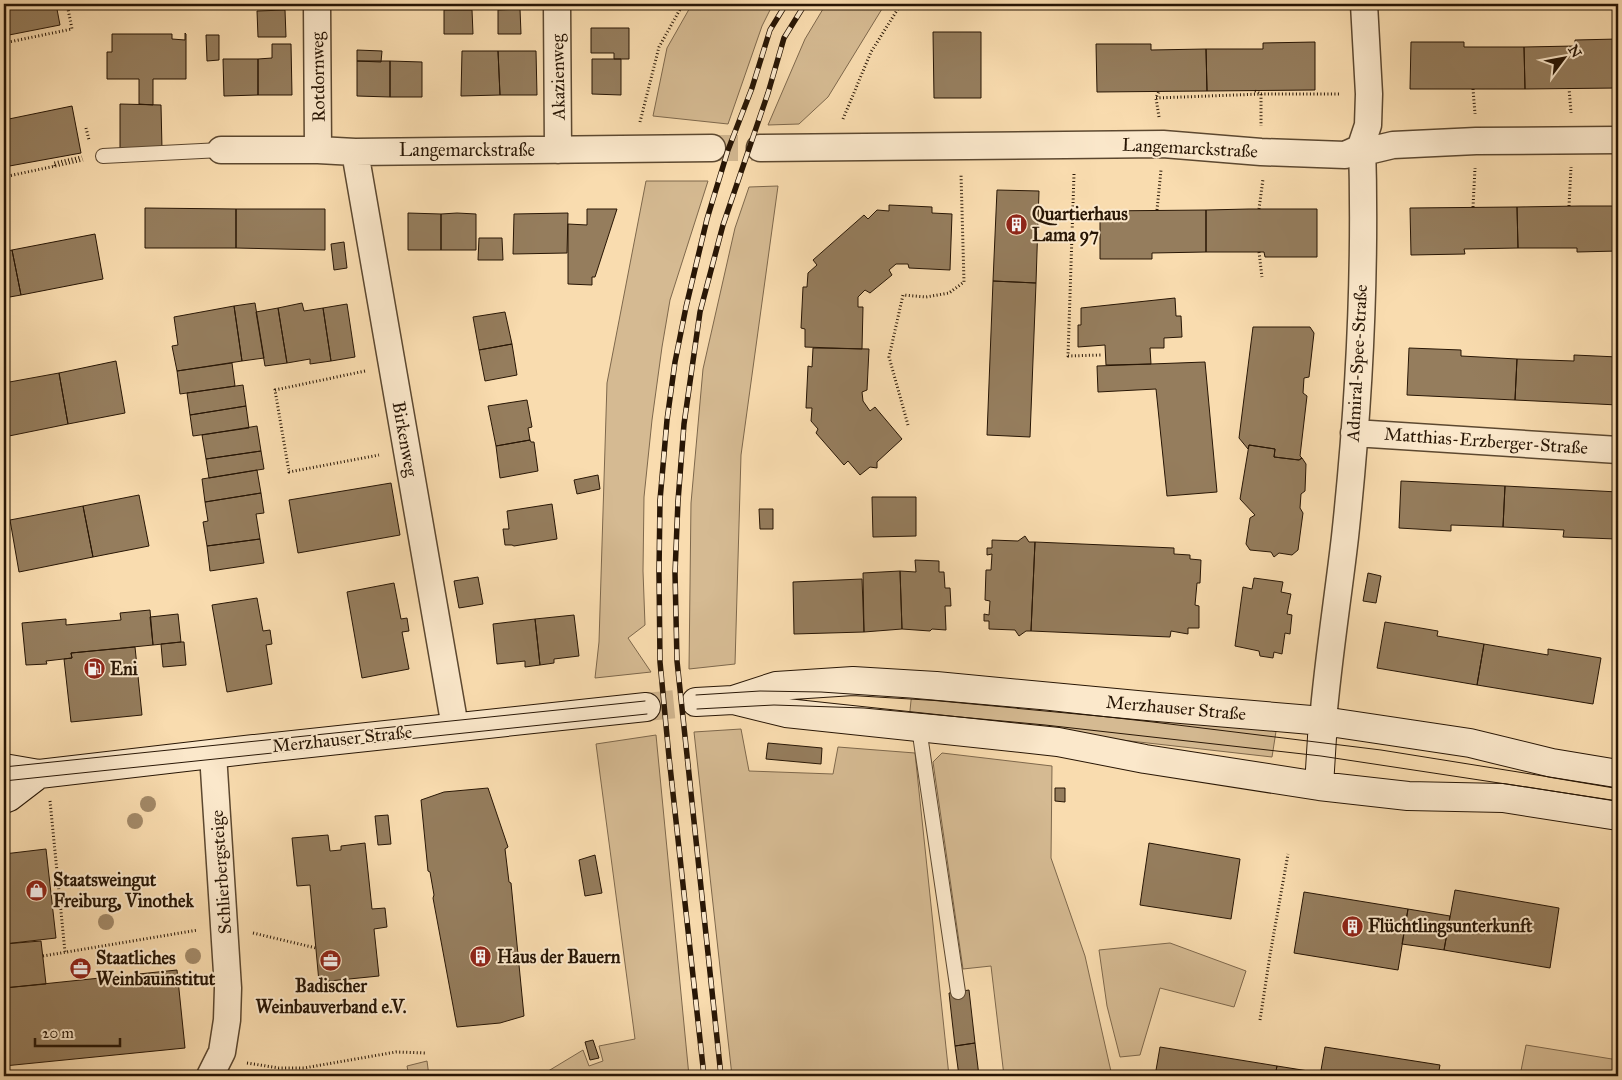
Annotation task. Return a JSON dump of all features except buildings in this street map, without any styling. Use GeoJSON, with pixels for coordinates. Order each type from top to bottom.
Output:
{"type":"FeatureCollection","features":[{"type":"Feature","properties":{"kind":"main road","name":"Merzhauser Straße"},"geometry":{"type":"LineString","coordinates":[[696,702],[733,700],[776,686],[853,681],[1010,692],[1323,721],[1470,743],[1552,763],[1618,774]]}},
{"type":"Feature","properties":{"kind":"main road","name":"Merzhauser Straße"},"geometry":{"type":"LineString","coordinates":[[733,700],[786,713],[1058,742],[1145,760],[1319,786],[1408,796],[1503,798],[1618,816]]}},
{"type":"Feature","properties":{"kind":"main road","name":"Merzhauser Straße"},"geometry":{"type":"LineString","coordinates":[[15,779],[213,754],[646,707]]}},
{"type":"Feature","properties":{"kind":"main road"},"geometry":{"type":"LineString","coordinates":[[1319,786],[1323,721]]}},
{"type":"Feature","properties":{"kind":"street","name":"Rotdornweg"},"geometry":{"type":"LineString","coordinates":[[316,4],[318,150]]}},
{"type":"Feature","properties":{"kind":"street","name":"Akazienweg"},"geometry":{"type":"LineString","coordinates":[[557,4],[558,150]]}},
{"type":"Feature","properties":{"kind":"street","name":"Admiral-Spee-Straße"},"geometry":{"type":"LineString","coordinates":[[1323,721],[1326,682],[1345,537],[1354,433],[1362,294],[1362,143],[1368,125],[1369,94],[1364,4]]}},
{"type":"Feature","properties":{"kind":"street","name":"Langemarckstraße"},"geometry":{"type":"LineString","coordinates":[[760,148],[1163,144],[1261,152],[1345,155],[1356,150],[1372,150],[1393,145],[1476,141],[1618,140]]}},
{"type":"Feature","properties":{"kind":"street","name":"Langemarckstraße"},"geometry":{"type":"LineString","coordinates":[[221,150],[355,152],[712,148]]}},
{"type":"Feature","properties":{"kind":"street","name":"Birkenweg"},"geometry":{"type":"LineString","coordinates":[[355,152],[455,727]]}},
{"type":"Feature","properties":{"kind":"street","name":"Matthias-Erzberger-Straße"},"geometry":{"type":"LineString","coordinates":[[1354,433],[1618,450]]}},
{"type":"Feature","properties":{"kind":"street","name":"Schlierbergsteige"},"geometry":{"type":"LineString","coordinates":[[210,1076],[222,1052],[227,1020],[228,988],[213,754]]}},
{"type":"Feature","properties":{"kind":"lane"},"geometry":{"type":"LineString","coordinates":[[104,156],[221,150]]}},
{"type":"Feature","properties":{"kind":"lane"},"geometry":{"type":"LineString","coordinates":[[919,728],[958,992]]}},
{"type":"Feature","properties":{"kind":"path"},"geometry":{"type":"LineString","coordinates":[[4,43],[72,29],[67,4]]}},
{"type":"Feature","properties":{"kind":"path"},"geometry":{"type":"LineString","coordinates":[[633,149],[659,47],[684,4]]}},
{"type":"Feature","properties":{"kind":"path"},"geometry":{"type":"LineString","coordinates":[[832,147],[871,52],[900,4]]}},
{"type":"Feature","properties":{"kind":"path"},"geometry":{"type":"LineString","coordinates":[[1255,90],[1261,94]]}},
{"type":"Feature","properties":{"kind":"path"},"geometry":{"type":"LineString","coordinates":[[1156,98],[1261,94],[1369,94]]}},
{"type":"Feature","properties":{"kind":"path"},"geometry":{"type":"LineString","coordinates":[[1261,94],[1261,152]]}},
{"type":"Feature","properties":{"kind":"path"},"geometry":{"type":"LineString","coordinates":[[86,128],[90,146]]}},
{"type":"Feature","properties":{"kind":"path"},"geometry":{"type":"LineString","coordinates":[[1569,206],[1572,140]]}},
{"type":"Feature","properties":{"kind":"path"},"geometry":{"type":"LineString","coordinates":[[1473,207],[1476,141]]}},
{"type":"Feature","properties":{"kind":"path"},"geometry":{"type":"LineString","coordinates":[[1157,210],[1163,144]]}},
{"type":"Feature","properties":{"kind":"path"},"geometry":{"type":"LineString","coordinates":[[1099,145],[1073,175],[1068,356],[1101,355]]}},
{"type":"Feature","properties":{"kind":"path"},"geometry":{"type":"LineString","coordinates":[[908,425],[889,357],[903,295],[926,297],[949,293],[964,282],[960,146]]}},
{"type":"Feature","properties":{"kind":"path"},"geometry":{"type":"LineString","coordinates":[[4,177],[104,156]]}},
{"type":"Feature","properties":{"kind":"path"},"geometry":{"type":"LineString","coordinates":[[54,166],[54,163],[82,157]]}},
{"type":"Feature","properties":{"kind":"path"},"geometry":{"type":"LineString","coordinates":[[1259,252],[1262,277]]}},
{"type":"Feature","properties":{"kind":"path"},"geometry":{"type":"LineString","coordinates":[[392,366],[276,390],[288,472],[407,450]]}},
{"type":"Feature","properties":{"kind":"path"},"geometry":{"type":"LineString","coordinates":[[52,824],[65,952]]}},
{"type":"Feature","properties":{"kind":"path"},"geometry":{"type":"LineString","coordinates":[[1260,1020],[1288,854]]}},
{"type":"Feature","properties":{"kind":"path"},"geometry":{"type":"LineString","coordinates":[[43,956],[225,926],[316,948]]}},
{"type":"Feature","properties":{"kind":"path"},"geometry":{"type":"LineString","coordinates":[[222,1052],[249,1064],[279,1068],[304,1068],[396,1052],[427,1053]]}},
{"type":"Feature","properties":{"kind":"shaded area"},"geometry":{"type":"Polygon","coordinates":[[[692,4],[773,4],[762,26],[728,124],[653,116],[667,48],[692,4]]]}},
{"type":"Feature","properties":{"kind":"shaded area"},"geometry":{"type":"Polygon","coordinates":[[[826,4],[885,4],[828,97],[799,124],[768,125],[805,39],[826,4]]]}},
{"type":"Feature","properties":{"kind":"shaded area"},"geometry":{"type":"Polygon","coordinates":[[[646,181],[708,181],[670,300],[652,420],[644,497],[643,571],[645,625],[628,638],[651,672],[595,678],[599,642],[607,383],[646,181]]]}},
{"type":"Feature","properties":{"kind":"shaded area"},"geometry":{"type":"Polygon","coordinates":[[[778,186],[741,455],[735,664],[689,669],[691,503],[703,369],[735,228],[749,187],[778,186]]]}},
{"type":"Feature","properties":{"kind":"shaded area"},"geometry":{"type":"Polygon","coordinates":[[[912,691],[1277,725],[1272,757],[1006,727],[909,720],[912,691]]]}},
{"type":"Feature","properties":{"kind":"shaded area"},"geometry":{"type":"Polygon","coordinates":[[[741,729],[749,771],[833,774],[838,747],[915,753],[949,1076],[732,1076],[694,732],[741,729]]]}},
{"type":"Feature","properties":{"kind":"shaded area"},"geometry":{"type":"Polygon","coordinates":[[[656,735],[689,1076],[540,1076],[583,1050],[589,1066],[603,1061],[599,1046],[635,1039],[596,744],[656,735]]]}},
{"type":"Feature","properties":{"kind":"shaded area"},"geometry":{"type":"Polygon","coordinates":[[[942,753],[1052,766],[1051,858],[1085,956],[1112,1076],[1004,1076],[991,966],[963,969],[933,762],[942,753]]]}},
{"type":"Feature","properties":{"kind":"shaded area"},"geometry":{"type":"Polygon","coordinates":[[[1170,943],[1246,971],[1234,1007],[1160,988],[1140,1055],[1120,1057],[1107,1006],[1099,950],[1170,943]]]}},
{"type":"Feature","properties":{"kind":"shaded area"},"geometry":{"type":"Polygon","coordinates":[[[1526,1045],[1618,1060],[1618,1076],[1520,1076],[1526,1045]]]}},
{"type":"Feature","properties":{"kind":"shaded area"},"geometry":{"type":"Polygon","coordinates":[[[427,1061],[429,1076],[409,1076],[407,1066],[427,1061]]]}},
{"type":"Feature","properties":{"kind":"tunnel"},"geometry":{"type":"LineString","coordinates":[[712,148],[760,148]]}},
{"type":"Feature","properties":{"kind":"tunnel"},"geometry":{"type":"LineString","coordinates":[[646,707],[696,702]]}},
{"type":"Feature","properties":{"kind":"tram line"},"geometry":{"type":"LineString","coordinates":[[696,695],[760,691],[821,692],[1045,710],[1381,750],[1618,788]]}},
{"type":"Feature","properties":{"kind":"tram line"},"geometry":{"type":"LineString","coordinates":[[4,767],[645,701]]}},
{"type":"Feature","properties":{"kind":"tram line"},"geometry":{"type":"LineString","coordinates":[[697,709],[774,705],[864,708],[1045,725],[1321,756],[1618,801]]}},
{"type":"Feature","properties":{"kind":"tram line"},"geometry":{"type":"LineString","coordinates":[[4,781],[647,714]]}},
{"type":"Feature","properties":{"kind":"railway"},"geometry":{"type":"LineString","coordinates":[[704,1076],[660,662],[660,500],[667,420],[675,362],[707,219],[728,150],[752,88],[770,30],[786,4]]}},
{"type":"Feature","properties":{"kind":"railway"},"geometry":{"type":"LineString","coordinates":[[721,1076],[677,661],[675,573],[684,424],[700,312],[723,225],[768,93],[784,38],[805,4]]}},
{"type":"Feature","properties":{"kind":"place","name":"Quartierhaus Lama 97"},"geometry":{"type":"Point","coordinates":[1016,224]}},
{"type":"Feature","properties":{"kind":"place","name":"Eni"},"geometry":{"type":"Point","coordinates":[94,669]}},
{"type":"Feature","properties":{"kind":"place","name":"Staatsweingut Freiburg, Vinothek"},"geometry":{"type":"Point","coordinates":[37,890]}},
{"type":"Feature","properties":{"kind":"place","name":"Flüchtlingsunterkunft"},"geometry":{"type":"Point","coordinates":[1352,926]}},
{"type":"Feature","properties":{"kind":"place","name":"Haus der Bauern"},"geometry":{"type":"Point","coordinates":[481,957]}},
{"type":"Feature","properties":{"kind":"place","name":"Badischer Weinbauverband e.V."},"geometry":{"type":"Point","coordinates":[331,961]}},
{"type":"Feature","properties":{"kind":"place","name":"Staatliches Weinbauinstitut"},"geometry":{"type":"Point","coordinates":[80,968]}}]}
